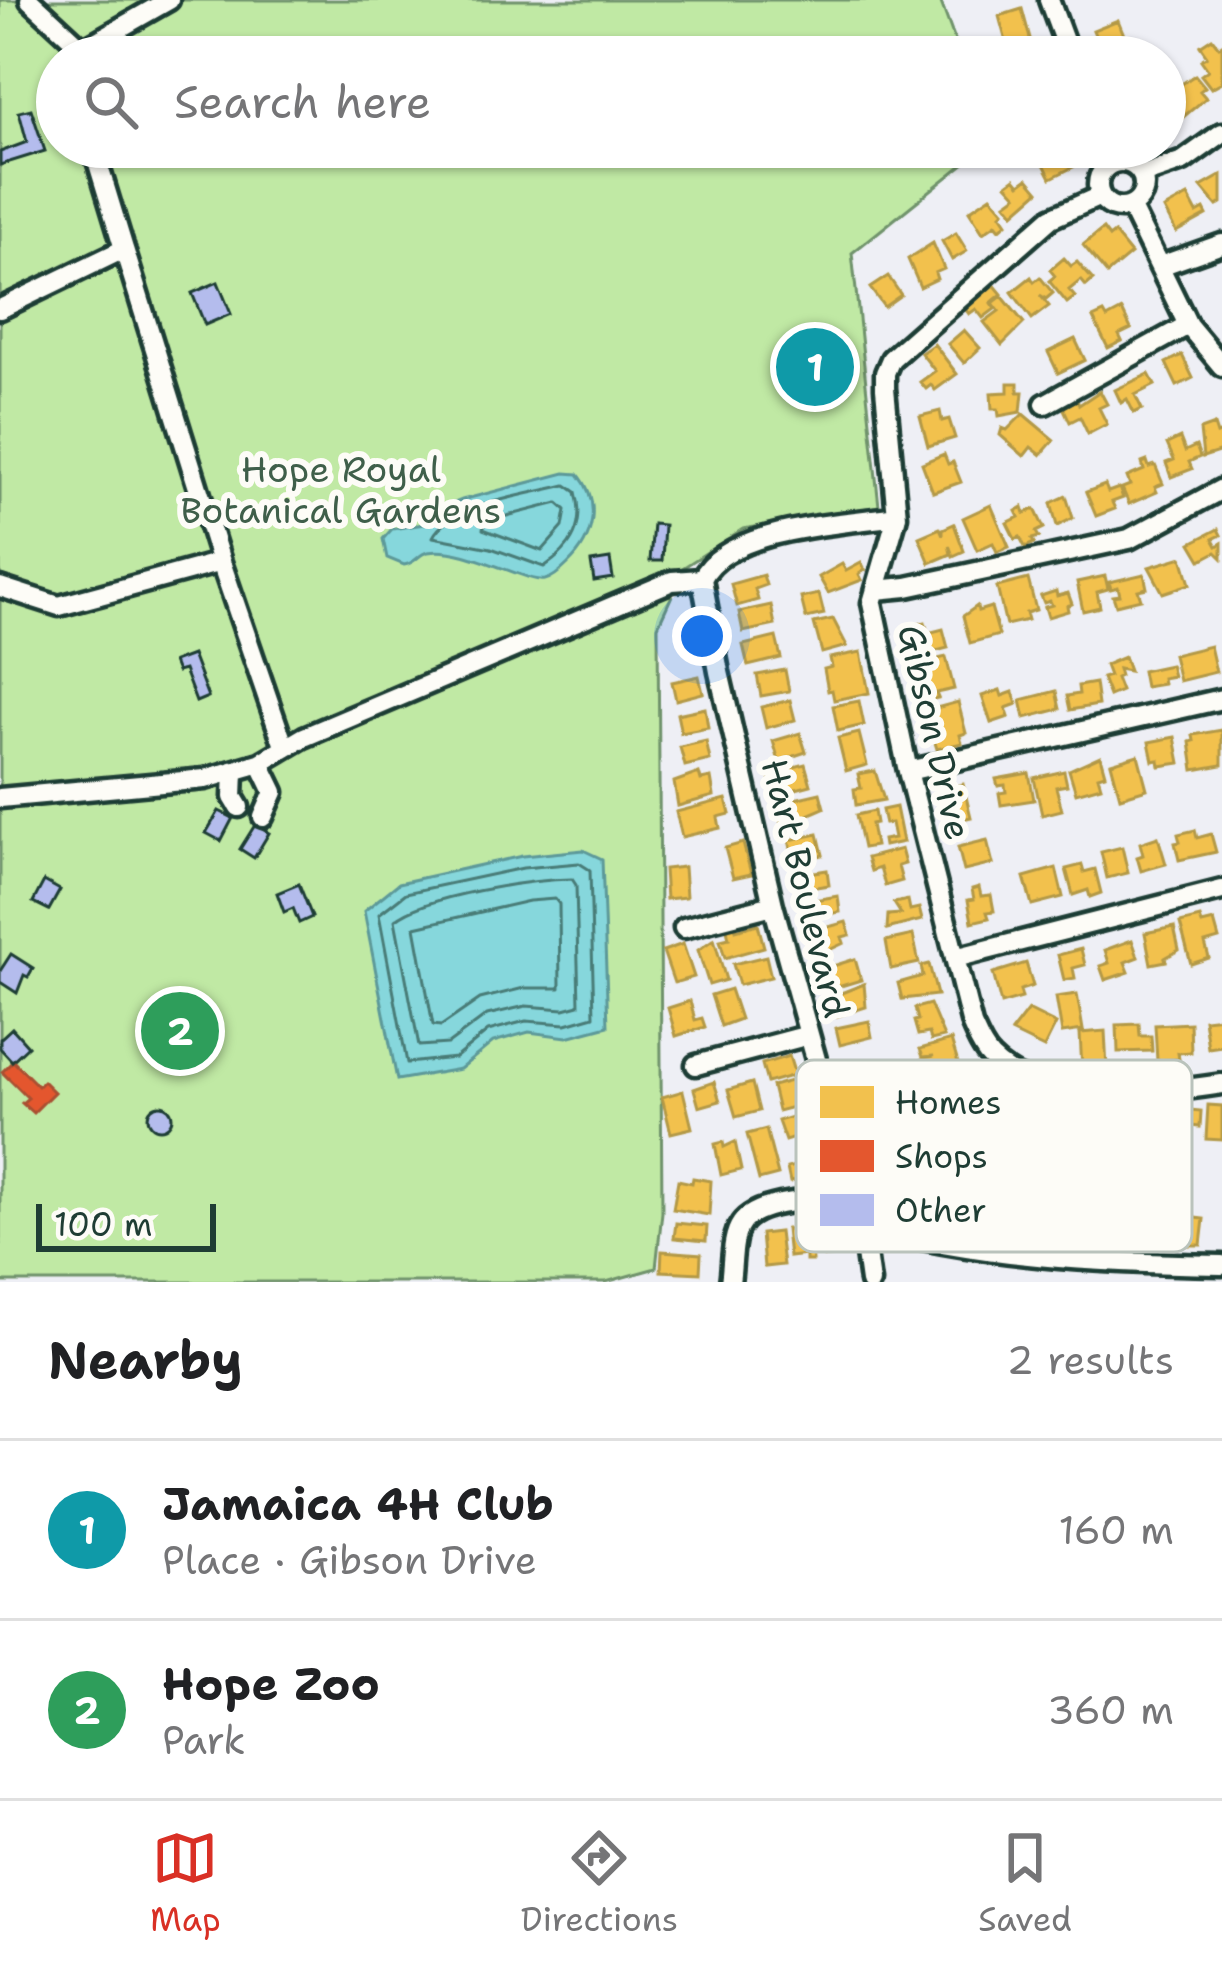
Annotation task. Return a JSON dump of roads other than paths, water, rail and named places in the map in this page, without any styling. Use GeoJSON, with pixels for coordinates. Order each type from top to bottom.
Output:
{"type":"FeatureCollection","features":[{"type":"Feature","properties":{"kind":"street"},"geometry":{"type":"LineString","coordinates":[[30,0],[66,36]]}},
{"type":"Feature","properties":{"kind":"street"},"geometry":{"type":"LineString","coordinates":[[111,36],[169,0]]}},
{"type":"Feature","properties":{"kind":"street"},"geometry":{"type":"LineString","coordinates":[[1049,0],[1062,36]]}},
{"type":"Feature","properties":{"kind":"street"},"geometry":{"type":"LineString","coordinates":[[1186,159],[1222,133]]}},
{"type":"Feature","properties":{"kind":"street"},"geometry":{"type":"LineString","coordinates":[[99,168],[221,562],[284,746]]}},
{"type":"Feature","properties":{"kind":"street"},"geometry":{"type":"LineString","coordinates":[[1102,168],[1100,196],[1116,208],[1130,206],[1144,190],[1136,168]]}},
{"type":"Feature","properties":{"kind":"street"},"geometry":{"type":"LineString","coordinates":[[1142,175],[1162,168]]}},
{"type":"Feature","properties":{"kind":"street","name":"Gibson Drive"},"geometry":{"type":"LineString","coordinates":[[993,1060],[972,1025],[908,771],[872,603],[897,516],[885,373],[892,359],[1051,218],[1100,196]]}},
{"type":"Feature","properties":{"kind":"street"},"geometry":{"type":"LineString","coordinates":[[1130,206],[1188,325],[1222,366]]}},
{"type":"Feature","properties":{"kind":"street"},"geometry":{"type":"LineString","coordinates":[[1160,266],[1222,244]]}},
{"type":"Feature","properties":{"kind":"street"},"geometry":{"type":"LineString","coordinates":[[0,309],[124,248]]}},
{"type":"Feature","properties":{"kind":"street"},"geometry":{"type":"LineString","coordinates":[[1045,404],[1188,325]]}},
{"type":"Feature","properties":{"kind":"street"},"geometry":{"type":"LineString","coordinates":[[876,590],[1129,539],[1222,489]]}},
{"type":"Feature","properties":{"kind":"street"},"geometry":{"type":"LineString","coordinates":[[0,798],[205,779],[260,763],[284,746],[672,581],[702,579],[712,564],[766,536],[897,516]]}},
{"type":"Feature","properties":{"kind":"street"},"geometry":{"type":"LineString","coordinates":[[0,586],[59,606],[221,562]]}},
{"type":"Feature","properties":{"kind":"street","name":"Hart Boulevard"},"geometry":{"type":"LineString","coordinates":[[702,579],[773,905],[815,1060]]}},
{"type":"Feature","properties":{"kind":"street"},"geometry":{"type":"LineString","coordinates":[[908,771],[1222,699]]}},
{"type":"Feature","properties":{"kind":"street"},"geometry":{"type":"LineString","coordinates":[[260,763],[274,792],[263,817]]}},
{"type":"Feature","properties":{"kind":"street"},"geometry":{"type":"LineString","coordinates":[[234,771],[233,797],[239,807]]}},
{"type":"Feature","properties":{"kind":"street"},"geometry":{"type":"LineString","coordinates":[[955,958],[1222,890]]}},
{"type":"Feature","properties":{"kind":"street"},"geometry":{"type":"LineString","coordinates":[[684,928],[773,905]]}},
{"type":"Feature","properties":{"kind":"street"},"geometry":{"type":"LineString","coordinates":[[696,1065],[808,1035]]}},
{"type":"Feature","properties":{"kind":"street","name":"Gibson Drive"},"geometry":{"type":"LineString","coordinates":[[1192,1088],[1222,1084]]}},
{"type":"Feature","properties":{"kind":"street"},"geometry":{"type":"LineString","coordinates":[[730,1282],[741,1223],[768,1206],[796,1203]]}},
{"type":"Feature","properties":{"kind":"street","name":"Hart Boulevard"},"geometry":{"type":"LineString","coordinates":[[866,1252],[870,1282]]}},
{"type":"Feature","properties":{"kind":"street"},"geometry":{"type":"LineString","coordinates":[[1004,1252],[1075,1262],[1222,1265]]}},
{"type":"Feature","properties":{"kind":"water"},"geometry":{"type":"Polygon","coordinates":[[[565,473],[578,474],[586,485],[592,520],[577,554],[552,578],[536,579],[442,551],[425,553],[404,565],[387,558],[383,539],[392,529],[424,524],[438,510],[462,500],[565,473]]]}},
{"type":"Feature","properties":{"kind":"water"},"geometry":{"type":"Polygon","coordinates":[[[583,850],[602,859],[608,1026],[567,1037],[529,1032],[493,1042],[460,1069],[397,1080],[364,911],[399,883],[522,856],[583,850]]]}},
{"type":"Feature","properties":{"kind":"place","name":"Jamaica 4H Club"},"geometry":{"type":"Point","coordinates":[815,367]}},
{"type":"Feature","properties":{"kind":"place","name":"Hope Zoo"},"geometry":{"type":"Point","coordinates":[180,1031]}},
{"type":"Feature","properties":{"kind":"park label","name":"Hope Royal Botanical Gardens"},"geometry":{"type":"Point","coordinates":[341,490]}}]}
